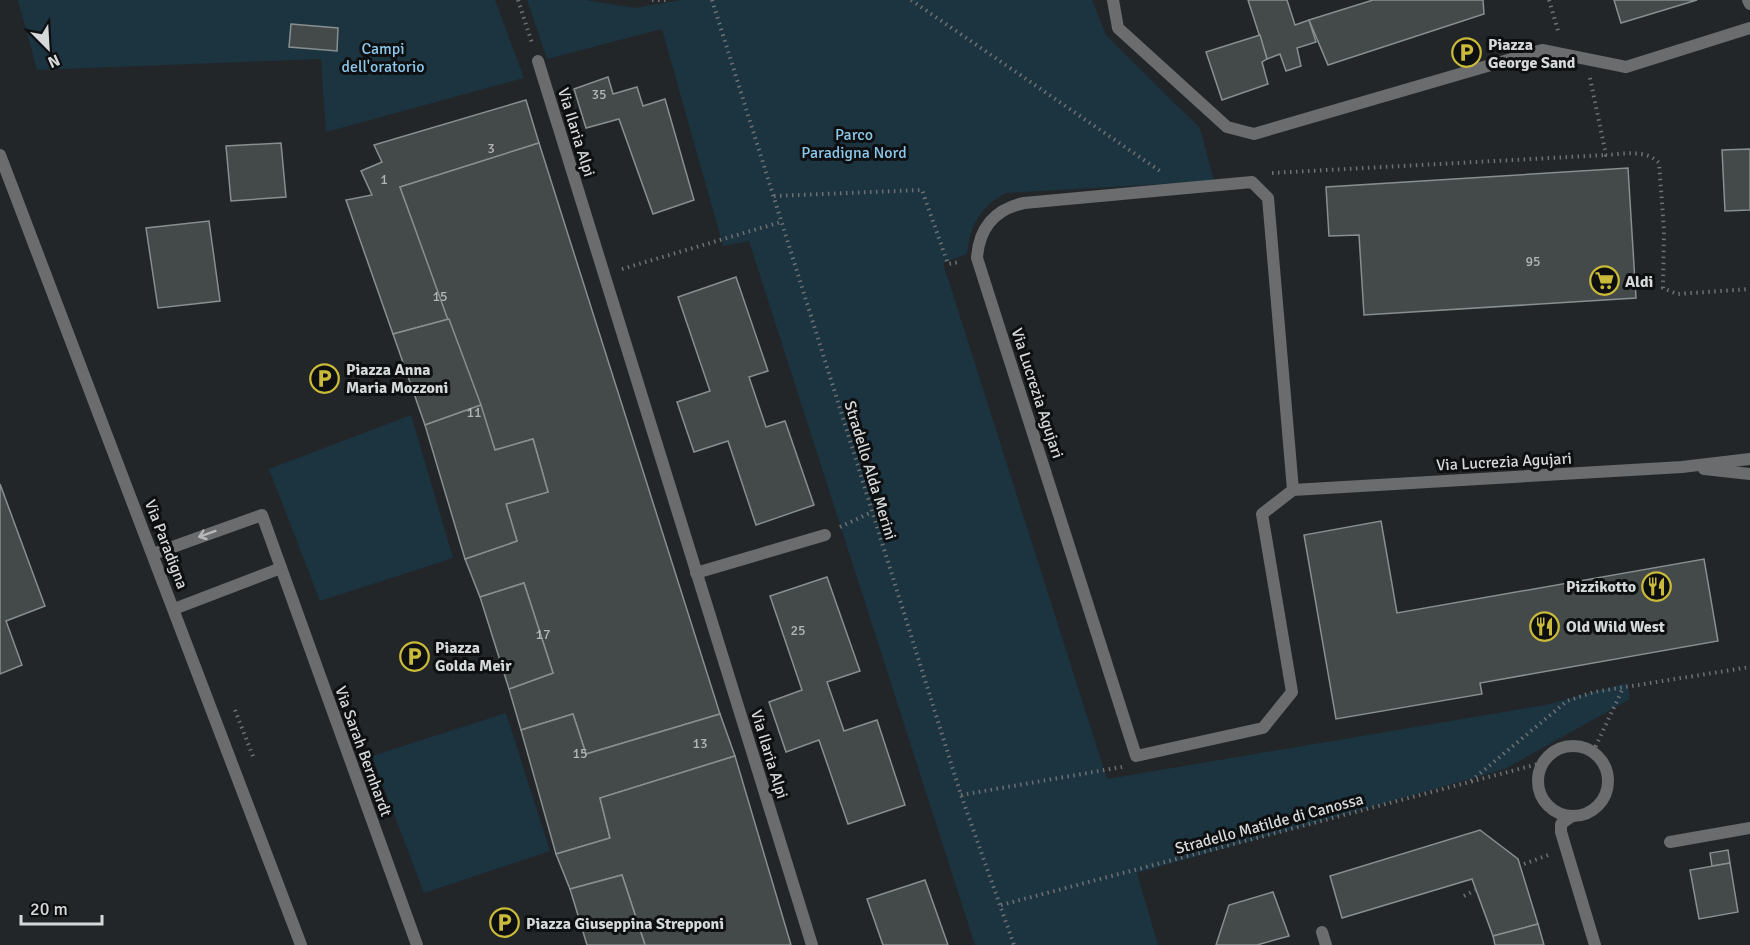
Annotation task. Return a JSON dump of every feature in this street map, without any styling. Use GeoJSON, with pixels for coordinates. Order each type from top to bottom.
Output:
{"type":"FeatureCollection","features":[{"type":"Feature","properties":{"kind":"street"},"geometry":{"type":"LineString","coordinates":[[1113,0],[1118,28],[1227,127],[1254,134],[1542,50],[1626,67],[1750,28]]}},
{"type":"Feature","properties":{"kind":"street"},"geometry":{"type":"LineString","coordinates":[[1748,0],[1750,4]]}},
{"type":"Feature","properties":{"kind":"street","name":"Via Ilaria Alpi"},"geometry":{"type":"LineString","coordinates":[[537,61],[812,945]]}},
{"type":"Feature","properties":{"kind":"street","name":"Via Paradigna"},"geometry":{"type":"LineString","coordinates":[[0,155],[301,945]]}},
{"type":"Feature","properties":{"kind":"street"},"geometry":{"type":"LineString","coordinates":[[977,258],[978,243],[985,229],[994,215],[1008,206],[1252,182],[1268,198],[1293,490],[1262,514],[1292,692],[1263,728],[1136,756]]}},
{"type":"Feature","properties":{"kind":"street","name":"Via Lucrezia Agujari"},"geometry":{"type":"LineString","coordinates":[[977,258],[1136,756]]}},
{"type":"Feature","properties":{"kind":"street"},"geometry":{"type":"LineString","coordinates":[[1682,467],[1750,459]]}},
{"type":"Feature","properties":{"kind":"street"},"geometry":{"type":"LineString","coordinates":[[1682,467],[1750,474]]}},
{"type":"Feature","properties":{"kind":"street","name":"Via Lucrezia Agujari"},"geometry":{"type":"LineString","coordinates":[[1293,490],[1682,467]]}},
{"type":"Feature","properties":{"kind":"street","name":"Via Sarah Bernhardt"},"geometry":{"type":"LineString","coordinates":[[153,554],[262,515],[417,945]]}},
{"type":"Feature","properties":{"kind":"street"},"geometry":{"type":"LineString","coordinates":[[696,573],[825,534]]}},
{"type":"Feature","properties":{"kind":"street"},"geometry":{"type":"LineString","coordinates":[[174,609],[281,567]]}},
{"type":"Feature","properties":{"kind":"street"},"geometry":{"type":"LineString","coordinates":[[1572,816],[1558,813],[1547,806],[1540,796],[1537,780],[1542,763],[1555,750],[1575,745],[1593,752],[1603,763],[1608,786],[1600,804],[1590,812],[1572,816],[1560,824],[1594,945]]}},
{"type":"Feature","properties":{"kind":"street"},"geometry":{"type":"LineString","coordinates":[[1670,842],[1750,828]]}},
{"type":"Feature","properties":{"kind":"street"},"geometry":{"type":"LineString","coordinates":[[1322,932],[1326,945]]}},
{"type":"Feature","properties":{"kind":"path"},"geometry":{"type":"LineString","coordinates":[[518,0],[537,61]]}},
{"type":"Feature","properties":{"kind":"path"},"geometry":{"type":"LineString","coordinates":[[652,0],[669,0]]}},
{"type":"Feature","properties":{"kind":"path","name":"Stradello Alda Merini"},"geometry":{"type":"LineString","coordinates":[[712,0],[961,795],[1014,945]]}},
{"type":"Feature","properties":{"kind":"path"},"geometry":{"type":"LineString","coordinates":[[1549,0],[1565,54]]}},
{"type":"Feature","properties":{"kind":"path"},"geometry":{"type":"LineString","coordinates":[[1585,58],[1606,155],[1640,154],[1653,157],[1659,163],[1664,230],[1664,288],[1677,294],[1750,289]]}},
{"type":"Feature","properties":{"kind":"path"},"geometry":{"type":"LineString","coordinates":[[774,196],[922,190],[948,264],[977,258]]}},
{"type":"Feature","properties":{"kind":"path"},"geometry":{"type":"LineString","coordinates":[[604,274],[781,222]]}},
{"type":"Feature","properties":{"kind":"path"},"geometry":{"type":"LineString","coordinates":[[825,534],[872,512]]}},
{"type":"Feature","properties":{"kind":"path"},"geometry":{"type":"LineString","coordinates":[[1468,783],[1567,701],[1594,692],[1750,667]]}},
{"type":"Feature","properties":{"kind":"path"},"geometry":{"type":"LineString","coordinates":[[1593,752],[1623,688]]}},
{"type":"Feature","properties":{"kind":"path"},"geometry":{"type":"LineString","coordinates":[[236,710],[254,759]]}},
{"type":"Feature","properties":{"kind":"path"},"geometry":{"type":"LineString","coordinates":[[961,795],[1121,768],[1136,756]]}},
{"type":"Feature","properties":{"kind":"path","name":"Stradello Matilde di Canossa"},"geometry":{"type":"LineString","coordinates":[[1001,905],[1542,763]]}},
{"type":"Feature","properties":{"kind":"path"},"geometry":{"type":"LineString","coordinates":[[1524,864],[1532,860]]}},
{"type":"Feature","properties":{"kind":"path"},"geometry":{"type":"LineString","coordinates":[[1464,896],[1475,890]]}},
{"type":"Feature","properties":{"kind":"green space","name":"Campi dell'oratorio"},"geometry":{"type":"Polygon","coordinates":[[[18,0],[495,0],[524,78],[326,132],[321,59],[37,70],[18,0]]]}},
{"type":"Feature","properties":{"kind":"green space","name":"Parco Paradigna Nord"},"geometry":{"type":"Polygon","coordinates":[[[527,0],[586,0],[635,8],[680,0],[1092,0],[1106,35],[1200,128],[1214,181],[1006,193],[989,204],[978,218],[971,234],[967,254],[943,263],[1107,779],[1545,705],[1627,683],[1630,699],[1505,769],[1137,873],[1158,945],[975,945],[749,241],[723,246],[662,29],[547,59],[527,0]]]}},
{"type":"Feature","properties":{"kind":"green space"},"geometry":{"type":"Polygon","coordinates":[[[411,415],[453,558],[320,601],[269,469],[411,415]]]}},
{"type":"Feature","properties":{"kind":"green space"},"geometry":{"type":"Polygon","coordinates":[[[506,713],[550,851],[424,893],[372,756],[506,713]]]}},
{"type":"Feature","properties":{"kind":"building"},"geometry":{"type":"Polygon","coordinates":[[[1248,0],[1287,0],[1295,25],[1309,20],[1316,42],[1297,48],[1301,66],[1286,71],[1280,54],[1267,59],[1248,0]]]}},
{"type":"Feature","properties":{"kind":"building"},"geometry":{"type":"Polygon","coordinates":[[[1373,0],[1483,0],[1484,14],[1328,65],[1309,20],[1373,0]]]}},
{"type":"Feature","properties":{"kind":"building"},"geometry":{"type":"Polygon","coordinates":[[[1614,0],[1697,0],[1621,23],[1614,0]]]}},
{"type":"Feature","properties":{"kind":"building"},"geometry":{"type":"Polygon","coordinates":[[[291,24],[338,28],[337,51],[289,47],[291,24]]]}},
{"type":"Feature","properties":{"kind":"building"},"geometry":{"type":"Polygon","coordinates":[[[1260,35],[1267,59],[1262,62],[1268,84],[1222,100],[1206,52],[1260,35]]]}},
{"type":"Feature","properties":{"kind":"building"},"geometry":{"type":"Polygon","coordinates":[[[608,77],[613,94],[637,87],[643,106],[665,99],[694,200],[653,214],[619,119],[586,128],[574,89],[608,77]]]}},
{"type":"Feature","properties":{"kind":"building"},"geometry":{"type":"Polygon","coordinates":[[[526,100],[539,143],[400,187],[449,319],[393,334],[346,200],[372,195],[361,171],[382,162],[374,145],[526,100]]]}},
{"type":"Feature","properties":{"kind":"building"},"geometry":{"type":"Polygon","coordinates":[[[281,143],[286,197],[231,201],[226,146],[281,143]]]}},
{"type":"Feature","properties":{"kind":"building"},"geometry":{"type":"Polygon","coordinates":[[[539,143],[720,714],[586,754],[573,714],[521,730],[509,689],[553,673],[524,583],[480,597],[465,559],[517,541],[506,504],[548,492],[533,439],[495,450],[400,187],[539,143]]]}},
{"type":"Feature","properties":{"kind":"building"},"geometry":{"type":"Polygon","coordinates":[[[1750,149],[1750,210],[1725,211],[1722,150],[1750,149]]]}},
{"type":"Feature","properties":{"kind":"building"},"geometry":{"type":"Polygon","coordinates":[[[1628,168],[1636,298],[1364,315],[1359,235],[1329,236],[1326,187],[1628,168]]]}},
{"type":"Feature","properties":{"kind":"building"},"geometry":{"type":"Polygon","coordinates":[[[209,221],[220,301],[158,308],[146,228],[209,221]]]}},
{"type":"Feature","properties":{"kind":"building"},"geometry":{"type":"Polygon","coordinates":[[[736,277],[768,371],[749,377],[766,427],[785,421],[814,505],[756,525],[728,441],[694,452],[677,402],[710,391],[678,297],[736,277]]]}},
{"type":"Feature","properties":{"kind":"building"},"geometry":{"type":"Polygon","coordinates":[[[449,319],[481,405],[425,425],[393,334],[449,319]]]}},
{"type":"Feature","properties":{"kind":"building"},"geometry":{"type":"Polygon","coordinates":[[[481,405],[495,450],[533,439],[548,492],[506,504],[517,541],[465,559],[425,425],[481,405]]]}},
{"type":"Feature","properties":{"kind":"building"},"geometry":{"type":"Polygon","coordinates":[[[0,484],[45,606],[6,621],[22,665],[0,674],[0,484]]]}},
{"type":"Feature","properties":{"kind":"building"},"geometry":{"type":"Polygon","coordinates":[[[1381,521],[1397,613],[1704,559],[1718,641],[1480,683],[1482,694],[1336,719],[1304,535],[1381,521]]]}},
{"type":"Feature","properties":{"kind":"building"},"geometry":{"type":"Polygon","coordinates":[[[827,577],[860,671],[827,682],[844,731],[877,720],[905,805],[848,824],[819,740],[786,752],[769,702],[802,690],[770,596],[827,577]]]}},
{"type":"Feature","properties":{"kind":"building"},"geometry":{"type":"Polygon","coordinates":[[[524,583],[553,673],[509,689],[480,597],[524,583]]]}},
{"type":"Feature","properties":{"kind":"building"},"geometry":{"type":"Polygon","coordinates":[[[573,714],[586,754],[720,714],[735,756],[600,798],[610,838],[556,854],[521,730],[573,714]]]}},
{"type":"Feature","properties":{"kind":"building"},"geometry":{"type":"Polygon","coordinates":[[[735,756],[791,945],[645,945],[622,875],[570,889],[556,854],[610,838],[600,798],[735,756]]]}},
{"type":"Feature","properties":{"kind":"building"},"geometry":{"type":"Polygon","coordinates":[[[1480,830],[1518,859],[1538,924],[1493,936],[1472,879],[1342,918],[1330,876],[1480,830]]]}},
{"type":"Feature","properties":{"kind":"building"},"geometry":{"type":"Polygon","coordinates":[[[1728,850],[1730,863],[1712,866],[1710,853],[1728,850]]]}},
{"type":"Feature","properties":{"kind":"building"},"geometry":{"type":"Polygon","coordinates":[[[1730,863],[1738,912],[1699,919],[1690,870],[1730,863]]]}},
{"type":"Feature","properties":{"kind":"building"},"geometry":{"type":"Polygon","coordinates":[[[622,875],[645,945],[587,945],[570,889],[622,875]]]}},
{"type":"Feature","properties":{"kind":"building"},"geometry":{"type":"Polygon","coordinates":[[[925,880],[948,945],[883,945],[867,899],[925,880]]]}},
{"type":"Feature","properties":{"kind":"building"},"geometry":{"type":"Polygon","coordinates":[[[1273,892],[1289,936],[1257,945],[1216,945],[1229,905],[1273,892]]]}},
{"type":"Feature","properties":{"kind":"building"},"geometry":{"type":"Polygon","coordinates":[[[1538,924],[1544,945],[1495,945],[1493,936],[1538,924]]]}},
{"type":"Feature","properties":{"kind":"place","name":"Piazza George Sand"},"geometry":{"type":"Point","coordinates":[1467,53]}},
{"type":"Feature","properties":{"kind":"place","name":"Aldi"},"geometry":{"type":"Point","coordinates":[1604,281]}},
{"type":"Feature","properties":{"kind":"place","name":"Piazza Anna Maria Mozzoni"},"geometry":{"type":"Point","coordinates":[325,378]}},
{"type":"Feature","properties":{"kind":"place","name":"Pizzikotto"},"geometry":{"type":"Point","coordinates":[1657,586]}},
{"type":"Feature","properties":{"kind":"place","name":"Old Wild West"},"geometry":{"type":"Point","coordinates":[1545,626]}},
{"type":"Feature","properties":{"kind":"place","name":"Piazza Golda Meir"},"geometry":{"type":"Point","coordinates":[414,656]}},
{"type":"Feature","properties":{"kind":"place","name":"Piazza Giuseppina Strepponi"},"geometry":{"type":"Point","coordinates":[505,923]}}]}
